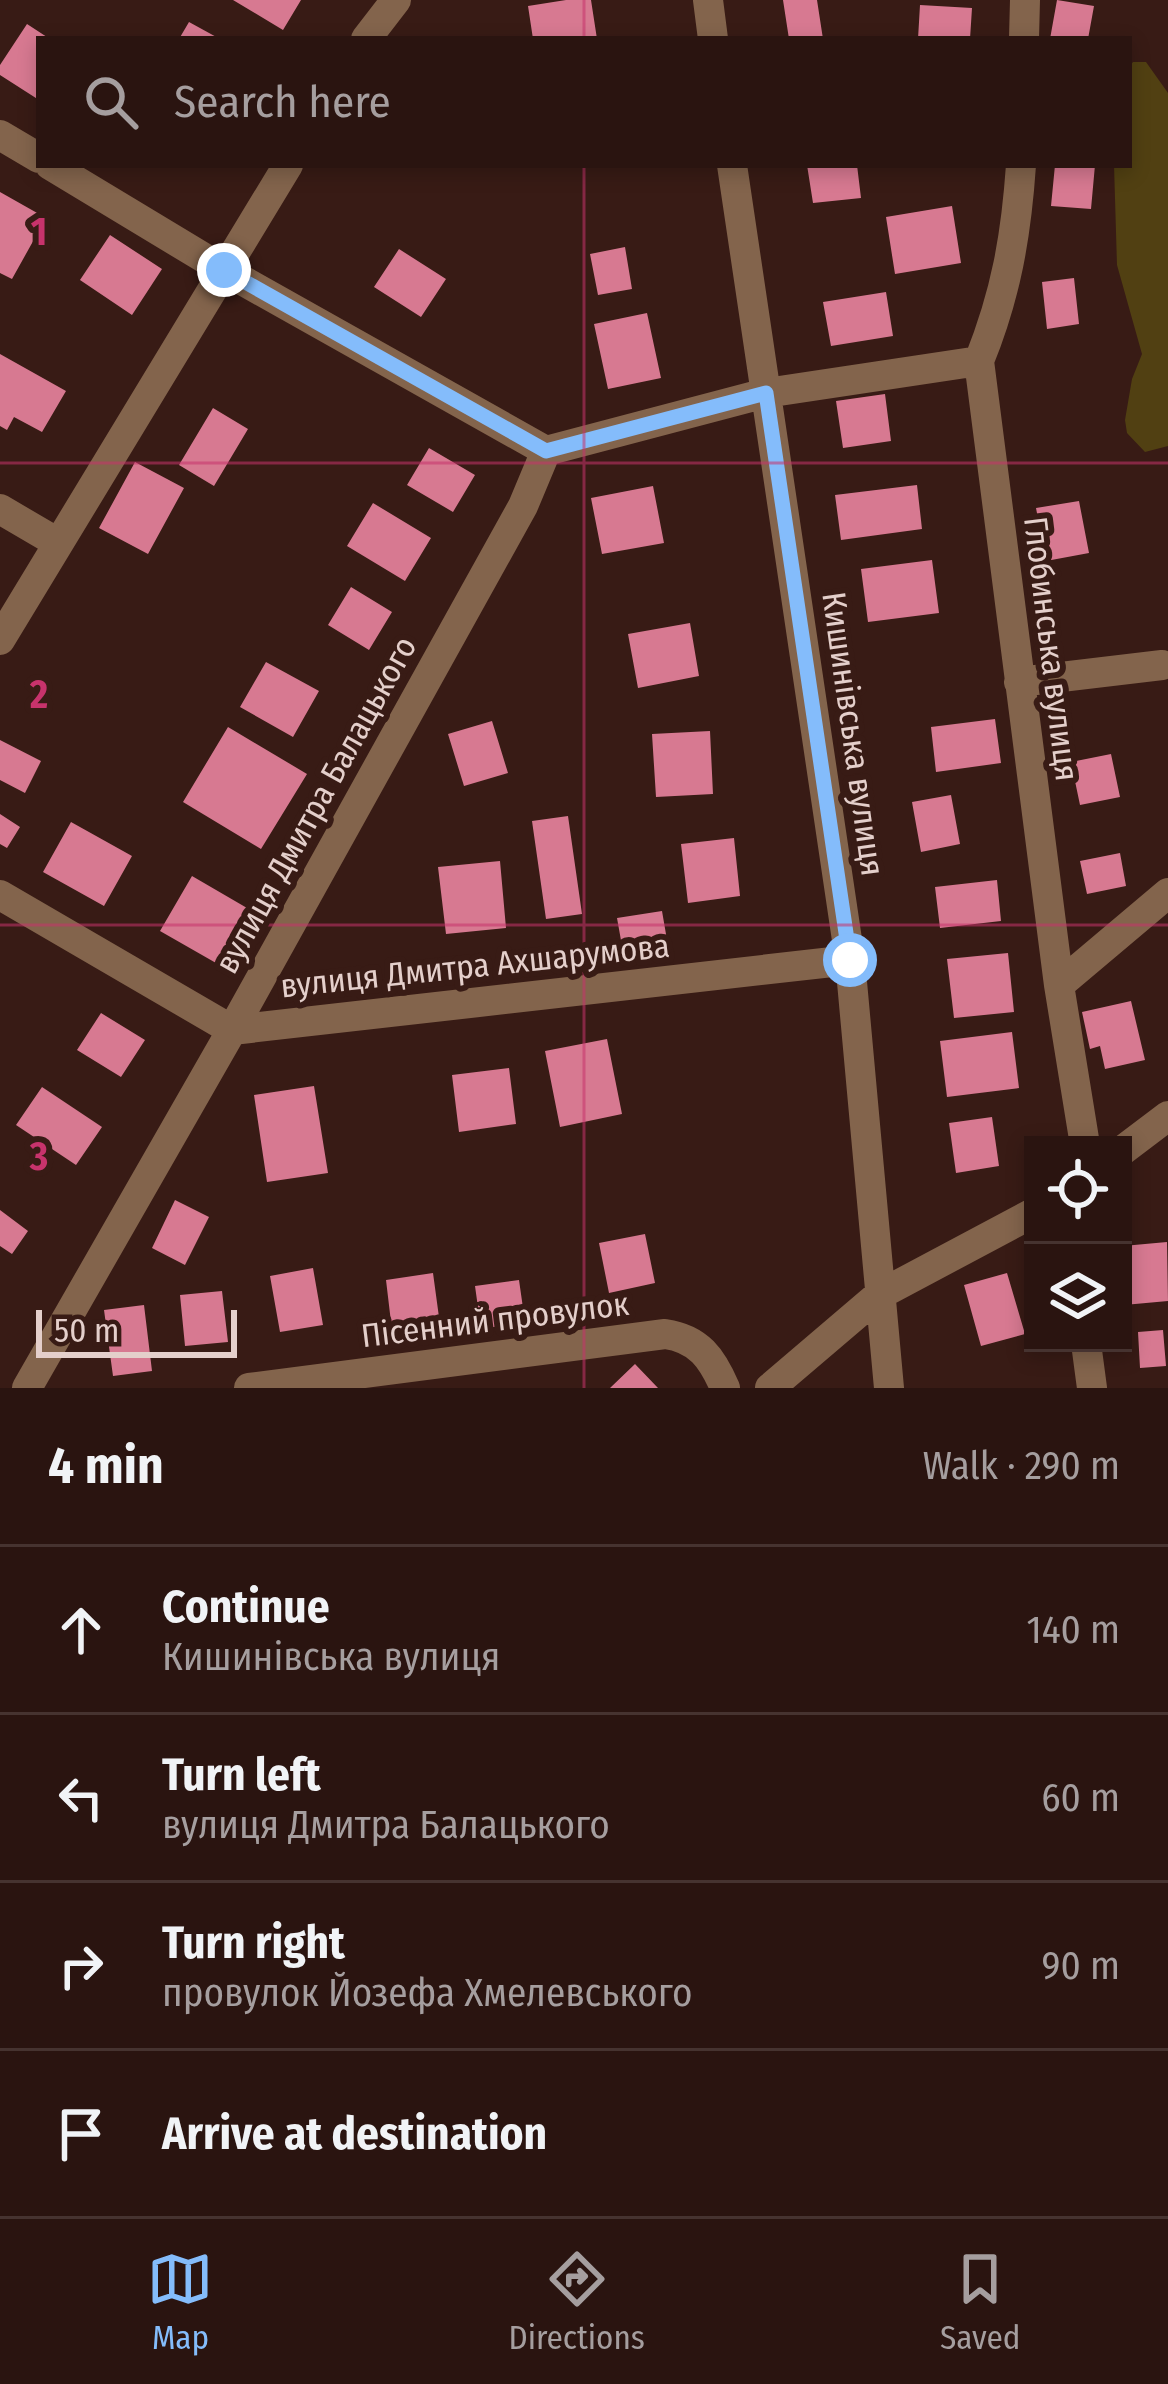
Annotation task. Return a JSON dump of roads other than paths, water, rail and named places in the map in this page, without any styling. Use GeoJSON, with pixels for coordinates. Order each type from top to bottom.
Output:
{"type":"FeatureCollection","features":[{"type":"Feature","properties":{"kind":"street"},"geometry":{"type":"LineString","coordinates":[[368,36],[397,0]]}},
{"type":"Feature","properties":{"kind":"street"},"geometry":{"type":"LineString","coordinates":[[708,0],[713,36]]}},
{"type":"Feature","properties":{"kind":"street"},"geometry":{"type":"LineString","coordinates":[[1024,36],[1025,0]]}},
{"type":"Feature","properties":{"kind":"street"},"geometry":{"type":"LineString","coordinates":[[0,135],[36,156]]}},
{"type":"Feature","properties":{"kind":"street"},"geometry":{"type":"LineString","coordinates":[[55,168],[224,270],[546,451],[766,393],[980,361]]}},
{"type":"Feature","properties":{"kind":"street"},"geometry":{"type":"LineString","coordinates":[[0,640],[286,168]]}},
{"type":"Feature","properties":{"kind":"street","name":"Кишинівська вулиця"},"geometry":{"type":"LineString","coordinates":[[732,168],[850,960],[889,1388]]}},
{"type":"Feature","properties":{"kind":"street","name":"Глобинська вулиця"},"geometry":{"type":"LineString","coordinates":[[1021,168],[1016,244],[980,361],[1083,1136]]}},
{"type":"Feature","properties":{"kind":"street","name":"вулиця Дмитра Балацького"},"geometry":{"type":"LineString","coordinates":[[27,1388],[524,506],[546,451]]}},
{"type":"Feature","properties":{"kind":"street"},"geometry":{"type":"LineString","coordinates":[[0,509],[58,543]]}},
{"type":"Feature","properties":{"kind":"street"},"geometry":{"type":"LineString","coordinates":[[1019,682],[1162,665]]}},
{"type":"Feature","properties":{"kind":"street"},"geometry":{"type":"LineString","coordinates":[[1059,985],[1168,893]]}},
{"type":"Feature","properties":{"kind":"street"},"geometry":{"type":"LineString","coordinates":[[0,895],[232,1030]]}},
{"type":"Feature","properties":{"kind":"street","name":"вулиця Дмитра Ахшарумова"},"geometry":{"type":"LineString","coordinates":[[232,1030],[850,960]]}},
{"type":"Feature","properties":{"kind":"street"},"geometry":{"type":"LineString","coordinates":[[1132,1143],[1168,1116]]}},
{"type":"Feature","properties":{"kind":"street"},"geometry":{"type":"LineString","coordinates":[[770,1388],[879,1294],[1024,1218]]}},
{"type":"Feature","properties":{"kind":"street","name":"Пісенний провулок"},"geometry":{"type":"LineString","coordinates":[[249,1388],[665,1334],[686,1337],[701,1347],[725,1388]]}},
{"type":"Feature","properties":{"kind":"street"},"geometry":{"type":"LineString","coordinates":[[1087,1352],[1092,1388]]}}]}
